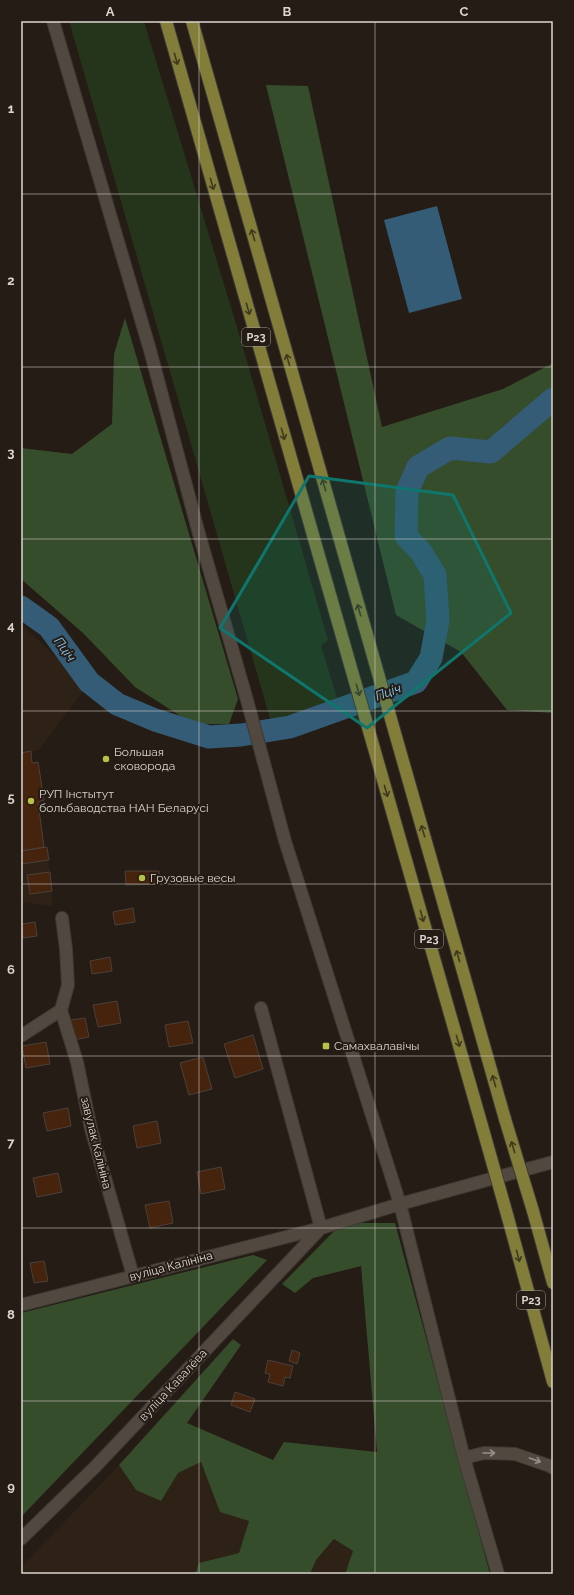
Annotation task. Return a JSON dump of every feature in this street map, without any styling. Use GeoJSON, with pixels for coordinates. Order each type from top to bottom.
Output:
{"type":"FeatureCollection","features":[{"type":"Feature","properties":{"kind":"highway","name":"Р23"},"geometry":{"type":"LineString","coordinates":[[166,21],[291,461],[348,652],[553,1382]]}},
{"type":"Feature","properties":{"kind":"highway","name":"Р23"},"geometry":{"type":"LineString","coordinates":[[192,21],[398,748],[553,1283]]}},
{"type":"Feature","properties":{"kind":"street"},"geometry":{"type":"LineString","coordinates":[[53,21],[150,350],[199,534],[247,700],[266,776],[400,1204],[464,1458],[498,1574]]}},
{"type":"Feature","properties":{"kind":"street"},"geometry":{"type":"LineString","coordinates":[[21,1036],[61,1010],[68,984],[62,918]]}},
{"type":"Feature","properties":{"kind":"street"},"geometry":{"type":"LineString","coordinates":[[261,1008],[321,1228]]}},
{"type":"Feature","properties":{"kind":"street","name":"завулак Калініна"},"geometry":{"type":"LineString","coordinates":[[61,1010],[77,1062],[91,1129],[133,1276]]}},
{"type":"Feature","properties":{"kind":"street","name":"вуліца Калініна"},"geometry":{"type":"LineString","coordinates":[[21,1304],[321,1228],[400,1204],[553,1162]]}},
{"type":"Feature","properties":{"kind":"street","name":"вуліца Кавалёва"},"geometry":{"type":"LineString","coordinates":[[21,1539],[95,1467],[321,1228]]}},
{"type":"Feature","properties":{"kind":"street"},"geometry":{"type":"LineString","coordinates":[[464,1458],[484,1453],[515,1454],[553,1468]]}},
{"type":"Feature","properties":{"kind":"highlighted area"},"geometry":{"type":"Polygon","coordinates":[[[309,476],[453,495],[511,613],[367,728],[220,628],[309,476]]]}},
{"type":"Feature","properties":{"kind":"shaded area"},"geometry":{"type":"Polygon","coordinates":[[[21,624],[87,686],[39,750],[31,752],[32,763],[38,762],[44,800],[38,802],[44,847],[47,847],[53,906],[21,902],[21,624]]]}},
{"type":"Feature","properties":{"kind":"shaded area"},"geometry":{"type":"Polygon","coordinates":[[[201,1462],[220,1512],[249,1521],[239,1553],[200,1563],[195,1574],[21,1574],[21,1567],[119,1465],[136,1490],[201,1462]]]}},
{"type":"Feature","properties":{"kind":"shaded area"},"geometry":{"type":"Polygon","coordinates":[[[334,1539],[353,1551],[345,1574],[310,1574],[316,1560],[334,1539]]]}},
{"type":"Feature","properties":{"kind":"green space"},"geometry":{"type":"Polygon","coordinates":[[[69,21],[144,21],[237,327],[328,640],[321,646],[338,701],[289,721],[271,722],[69,21]]]}},
{"type":"Feature","properties":{"kind":"green space"},"geometry":{"type":"Polygon","coordinates":[[[266,85],[308,86],[382,427],[503,389],[553,363],[553,713],[507,710],[461,652],[396,615],[266,85]]]}},
{"type":"Feature","properties":{"kind":"green space"},"geometry":{"type":"Polygon","coordinates":[[[125,318],[238,699],[229,724],[193,724],[135,687],[83,633],[21,579],[21,448],[72,454],[112,424],[114,354],[125,318]]]}},
{"type":"Feature","properties":{"kind":"green space"},"geometry":{"type":"Polygon","coordinates":[[[342,1223],[395,1223],[490,1574],[345,1574],[353,1551],[334,1539],[316,1560],[310,1574],[195,1574],[199,1563],[239,1553],[249,1521],[220,1512],[201,1462],[178,1473],[161,1501],[136,1490],[119,1465],[233,1339],[241,1345],[187,1423],[273,1460],[284,1442],[377,1452],[361,1266],[313,1278],[295,1293],[282,1284],[342,1223]]]}},
{"type":"Feature","properties":{"kind":"green space"},"geometry":{"type":"Polygon","coordinates":[[[253,1255],[267,1260],[21,1517],[21,1313],[253,1255]]]}},
{"type":"Feature","properties":{"kind":"water"},"geometry":{"type":"Polygon","coordinates":[[[437,206],[462,299],[409,313],[384,220],[437,206]]]}},
{"type":"Feature","properties":{"kind":"building","name":"РУП Інстытут больбаводства НАН Беларусі"},"geometry":{"type":"Polygon","coordinates":[[[31,751],[32,763],[38,762],[44,800],[38,802],[44,847],[21,851],[21,753],[31,751]]]}},
{"type":"Feature","properties":{"kind":"building"},"geometry":{"type":"Polygon","coordinates":[[[47,847],[49,860],[21,864],[21,851],[47,847]]]}},
{"type":"Feature","properties":{"kind":"building","name":"Грузовые весы"},"geometry":{"type":"Polygon","coordinates":[[[125,871],[159,871],[159,884],[126,885],[125,871]]]}},
{"type":"Feature","properties":{"kind":"building"},"geometry":{"type":"Polygon","coordinates":[[[50,872],[52,891],[30,894],[27,875],[50,872]]]}},
{"type":"Feature","properties":{"kind":"building"},"geometry":{"type":"Polygon","coordinates":[[[133,908],[135,922],[115,925],[113,912],[133,908]]]}},
{"type":"Feature","properties":{"kind":"building"},"geometry":{"type":"Polygon","coordinates":[[[35,922],[37,936],[23,938],[21,924],[35,922]]]}},
{"type":"Feature","properties":{"kind":"building"},"geometry":{"type":"Polygon","coordinates":[[[110,957],[112,971],[92,974],[90,961],[110,957]]]}},
{"type":"Feature","properties":{"kind":"building"},"geometry":{"type":"Polygon","coordinates":[[[117,1001],[121,1023],[98,1027],[93,1005],[117,1001]]]}},
{"type":"Feature","properties":{"kind":"building"},"geometry":{"type":"Polygon","coordinates":[[[85,1018],[89,1037],[73,1040],[70,1020],[85,1018]]]}},
{"type":"Feature","properties":{"kind":"building"},"geometry":{"type":"Polygon","coordinates":[[[188,1021],[193,1043],[169,1047],[165,1025],[188,1021]]]}},
{"type":"Feature","properties":{"kind":"building"},"geometry":{"type":"Polygon","coordinates":[[[253,1035],[263,1069],[235,1078],[224,1044],[253,1035]]]}},
{"type":"Feature","properties":{"kind":"building"},"geometry":{"type":"Polygon","coordinates":[[[46,1042],[50,1064],[26,1068],[22,1046],[46,1042]]]}},
{"type":"Feature","properties":{"kind":"building"},"geometry":{"type":"Polygon","coordinates":[[[203,1057],[212,1089],[189,1095],[180,1063],[203,1057]]]}},
{"type":"Feature","properties":{"kind":"building"},"geometry":{"type":"Polygon","coordinates":[[[68,1108],[71,1126],[47,1131],[43,1113],[68,1108]]]}},
{"type":"Feature","properties":{"kind":"building"},"geometry":{"type":"Polygon","coordinates":[[[157,1121],[161,1143],[137,1148],[133,1126],[157,1121]]]}},
{"type":"Feature","properties":{"kind":"building"},"geometry":{"type":"Polygon","coordinates":[[[221,1167],[225,1189],[201,1194],[197,1172],[221,1167]]]}},
{"type":"Feature","properties":{"kind":"building"},"geometry":{"type":"Polygon","coordinates":[[[58,1173],[62,1192],[37,1197],[33,1178],[58,1173]]]}},
{"type":"Feature","properties":{"kind":"building"},"geometry":{"type":"Polygon","coordinates":[[[169,1201],[173,1223],[150,1228],[145,1205],[169,1201]]]}},
{"type":"Feature","properties":{"kind":"building"},"geometry":{"type":"Polygon","coordinates":[[[44,1261],[48,1281],[34,1283],[30,1263],[44,1261]]]}},
{"type":"Feature","properties":{"kind":"building"},"geometry":{"type":"Polygon","coordinates":[[[292,1350],[300,1353],[297,1364],[289,1361],[292,1350]]]}},
{"type":"Feature","properties":{"kind":"building"},"geometry":{"type":"Polygon","coordinates":[[[268,1360],[293,1366],[290,1378],[285,1377],[283,1386],[268,1382],[270,1374],[265,1373],[268,1360]]]}},
{"type":"Feature","properties":{"kind":"building"},"geometry":{"type":"Polygon","coordinates":[[[235,1392],[255,1399],[250,1412],[231,1405],[235,1392]]]}},
{"type":"Feature","properties":{"kind":"waterway","name":"Пціч"},"geometry":{"type":"LineString","coordinates":[[21,607],[49,627],[89,682],[117,704],[155,720],[209,737],[241,735],[290,727],[416,682],[431,658],[438,620],[435,575],[421,552],[406,536],[407,492],[418,467],[450,448],[491,452],[553,399]]}},
{"type":"Feature","properties":{"kind":"place","name":"Большая сковорода"},"geometry":{"type":"Point","coordinates":[106,759]}},
{"type":"Feature","properties":{"kind":"place","name":"РУП Інстытут больбаводства НАН Беларусі"},"geometry":{"type":"Point","coordinates":[31,801]}},
{"type":"Feature","properties":{"kind":"place","name":"Грузовые весы"},"geometry":{"type":"Point","coordinates":[142,878]}},
{"type":"Feature","properties":{"kind":"place","name":"Самахвалавічы"},"geometry":{"type":"Point","coordinates":[326,1046]}}]}
